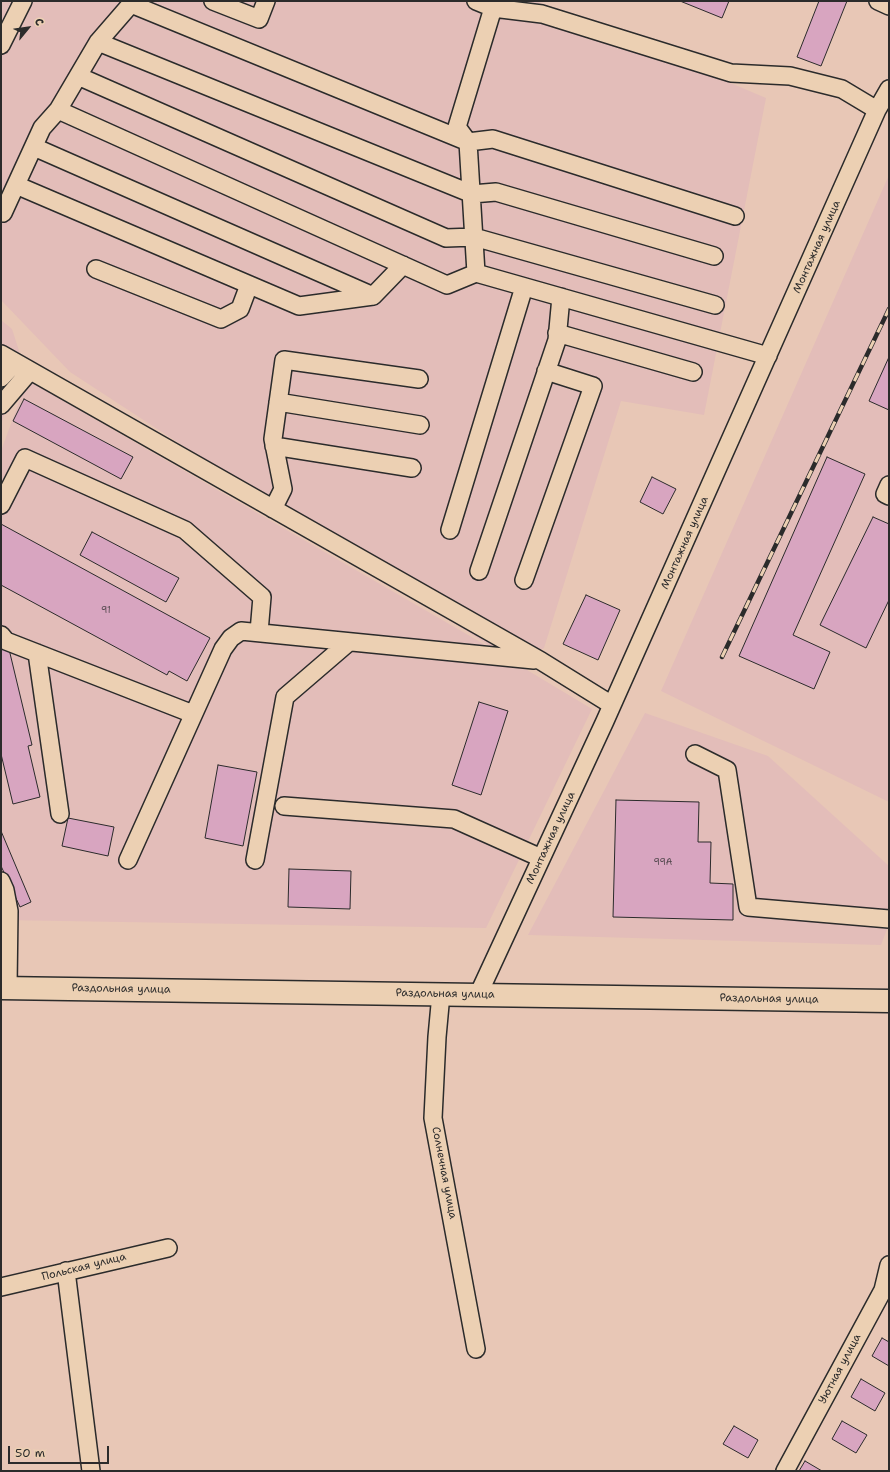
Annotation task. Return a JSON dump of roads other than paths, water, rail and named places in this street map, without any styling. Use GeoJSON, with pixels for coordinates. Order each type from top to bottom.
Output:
{"type":"FeatureCollection","features":[{"type":"Feature","properties":{"kind":"main road","name":"Раздольная улица"},"geometry":{"type":"LineString","coordinates":[[4,987],[889,1001]]}},
{"type":"Feature","properties":{"kind":"street"},"geometry":{"type":"LineString","coordinates":[[1,45],[23,1]]}},
{"type":"Feature","properties":{"kind":"street"},"geometry":{"type":"LineString","coordinates":[[213,1],[259,19],[266,1]]}},
{"type":"Feature","properties":{"kind":"street"},"geometry":{"type":"LineString","coordinates":[[476,1],[493,8],[542,14],[731,74],[790,76],[842,89],[877,110]]}},
{"type":"Feature","properties":{"kind":"street"},"geometry":{"type":"LineString","coordinates":[[878,1],[889,6]]}},
{"type":"Feature","properties":{"kind":"street"},"geometry":{"type":"LineString","coordinates":[[3,213],[42,128],[58,110],[98,42],[131,4],[142,4],[468,142],[493,139],[735,216]]}},
{"type":"Feature","properties":{"kind":"street"},"geometry":{"type":"LineString","coordinates":[[476,273],[468,142],[457,127],[493,8]]}},
{"type":"Feature","properties":{"kind":"street"},"geometry":{"type":"LineString","coordinates":[[98,42],[472,194],[496,192],[714,256]]}},
{"type":"Feature","properties":{"kind":"street"},"geometry":{"type":"LineString","coordinates":[[78,76],[446,238],[474,237],[715,305]]}},
{"type":"Feature","properties":{"kind":"street","name":"Монтажная улица"},"geometry":{"type":"LineString","coordinates":[[478,995],[612,705],[877,110],[889,89]]}},
{"type":"Feature","properties":{"kind":"street"},"geometry":{"type":"LineString","coordinates":[[58,110],[447,284],[476,273],[768,356]]}},
{"type":"Feature","properties":{"kind":"street"},"geometry":{"type":"LineString","coordinates":[[34,147],[373,296]]}},
{"type":"Feature","properties":{"kind":"street"},"geometry":{"type":"LineString","coordinates":[[16,185],[299,306],[373,296],[403,265]]}},
{"type":"Feature","properties":{"kind":"street"},"geometry":{"type":"LineString","coordinates":[[96,269],[221,319],[240,309],[249,285]]}},
{"type":"Feature","properties":{"kind":"street"},"geometry":{"type":"LineString","coordinates":[[450,530],[524,287]]}},
{"type":"Feature","properties":{"kind":"street"},"geometry":{"type":"LineString","coordinates":[[479,571],[557,340],[561,297]]}},
{"type":"Feature","properties":{"kind":"street"},"geometry":{"type":"LineString","coordinates":[[557,333],[692,372]]}},
{"type":"Feature","properties":{"kind":"street"},"geometry":{"type":"LineString","coordinates":[[1,378],[8,359],[541,661],[612,705]]}},
{"type":"Feature","properties":{"kind":"street"},"geometry":{"type":"LineString","coordinates":[[273,509],[283,489],[273,439],[284,360],[419,379]]}},
{"type":"Feature","properties":{"kind":"street"},"geometry":{"type":"LineString","coordinates":[[1,405],[30,371]]}},
{"type":"Feature","properties":{"kind":"street"},"geometry":{"type":"LineString","coordinates":[[524,580],[593,386],[546,371]]}},
{"type":"Feature","properties":{"kind":"street"},"geometry":{"type":"LineString","coordinates":[[278,402],[420,426]]}},
{"type":"Feature","properties":{"kind":"street"},"geometry":{"type":"LineString","coordinates":[[274,446],[412,468]]}},
{"type":"Feature","properties":{"kind":"street"},"geometry":{"type":"LineString","coordinates":[[1,506],[25,458],[185,530],[262,597],[259,632]]}},
{"type":"Feature","properties":{"kind":"street"},"geometry":{"type":"LineString","coordinates":[[889,485],[885,494],[889,496]]}},
{"type":"Feature","properties":{"kind":"street"},"geometry":{"type":"LineString","coordinates":[[128,860],[223,649],[231,638],[241,631],[541,661]]}},
{"type":"Feature","properties":{"kind":"street"},"geometry":{"type":"LineString","coordinates":[[1,635],[6,641],[193,714]]}},
{"type":"Feature","properties":{"kind":"street"},"geometry":{"type":"LineString","coordinates":[[255,860],[285,697],[349,642]]}},
{"type":"Feature","properties":{"kind":"street"},"geometry":{"type":"LineString","coordinates":[[37,653],[60,814]]}},
{"type":"Feature","properties":{"kind":"street"},"geometry":{"type":"LineString","coordinates":[[695,754],[727,770],[748,907],[889,919]]}},
{"type":"Feature","properties":{"kind":"street"},"geometry":{"type":"LineString","coordinates":[[284,806],[454,819],[541,858]]}},
{"type":"Feature","properties":{"kind":"street"},"geometry":{"type":"LineString","coordinates":[[2,887],[9,911],[4,987]]}},
{"type":"Feature","properties":{"kind":"street","name":"Солнечная улица"},"geometry":{"type":"LineString","coordinates":[[441,994],[437,1037],[434,1118],[476,1349]]}},
{"type":"Feature","properties":{"kind":"street","name":"Польская улица"},"geometry":{"type":"LineString","coordinates":[[1,1287],[168,1248]]}},
{"type":"Feature","properties":{"kind":"street","name":"Уютная улица"},"geometry":{"type":"LineString","coordinates":[[785,1471],[883,1290],[889,1265]]}},
{"type":"Feature","properties":{"kind":"street"},"geometry":{"type":"LineString","coordinates":[[66,1271],[91,1471]]}},
{"type":"Feature","properties":{"kind":"railway"},"geometry":{"type":"LineString","coordinates":[[722,657],[889,309]]}}]}
